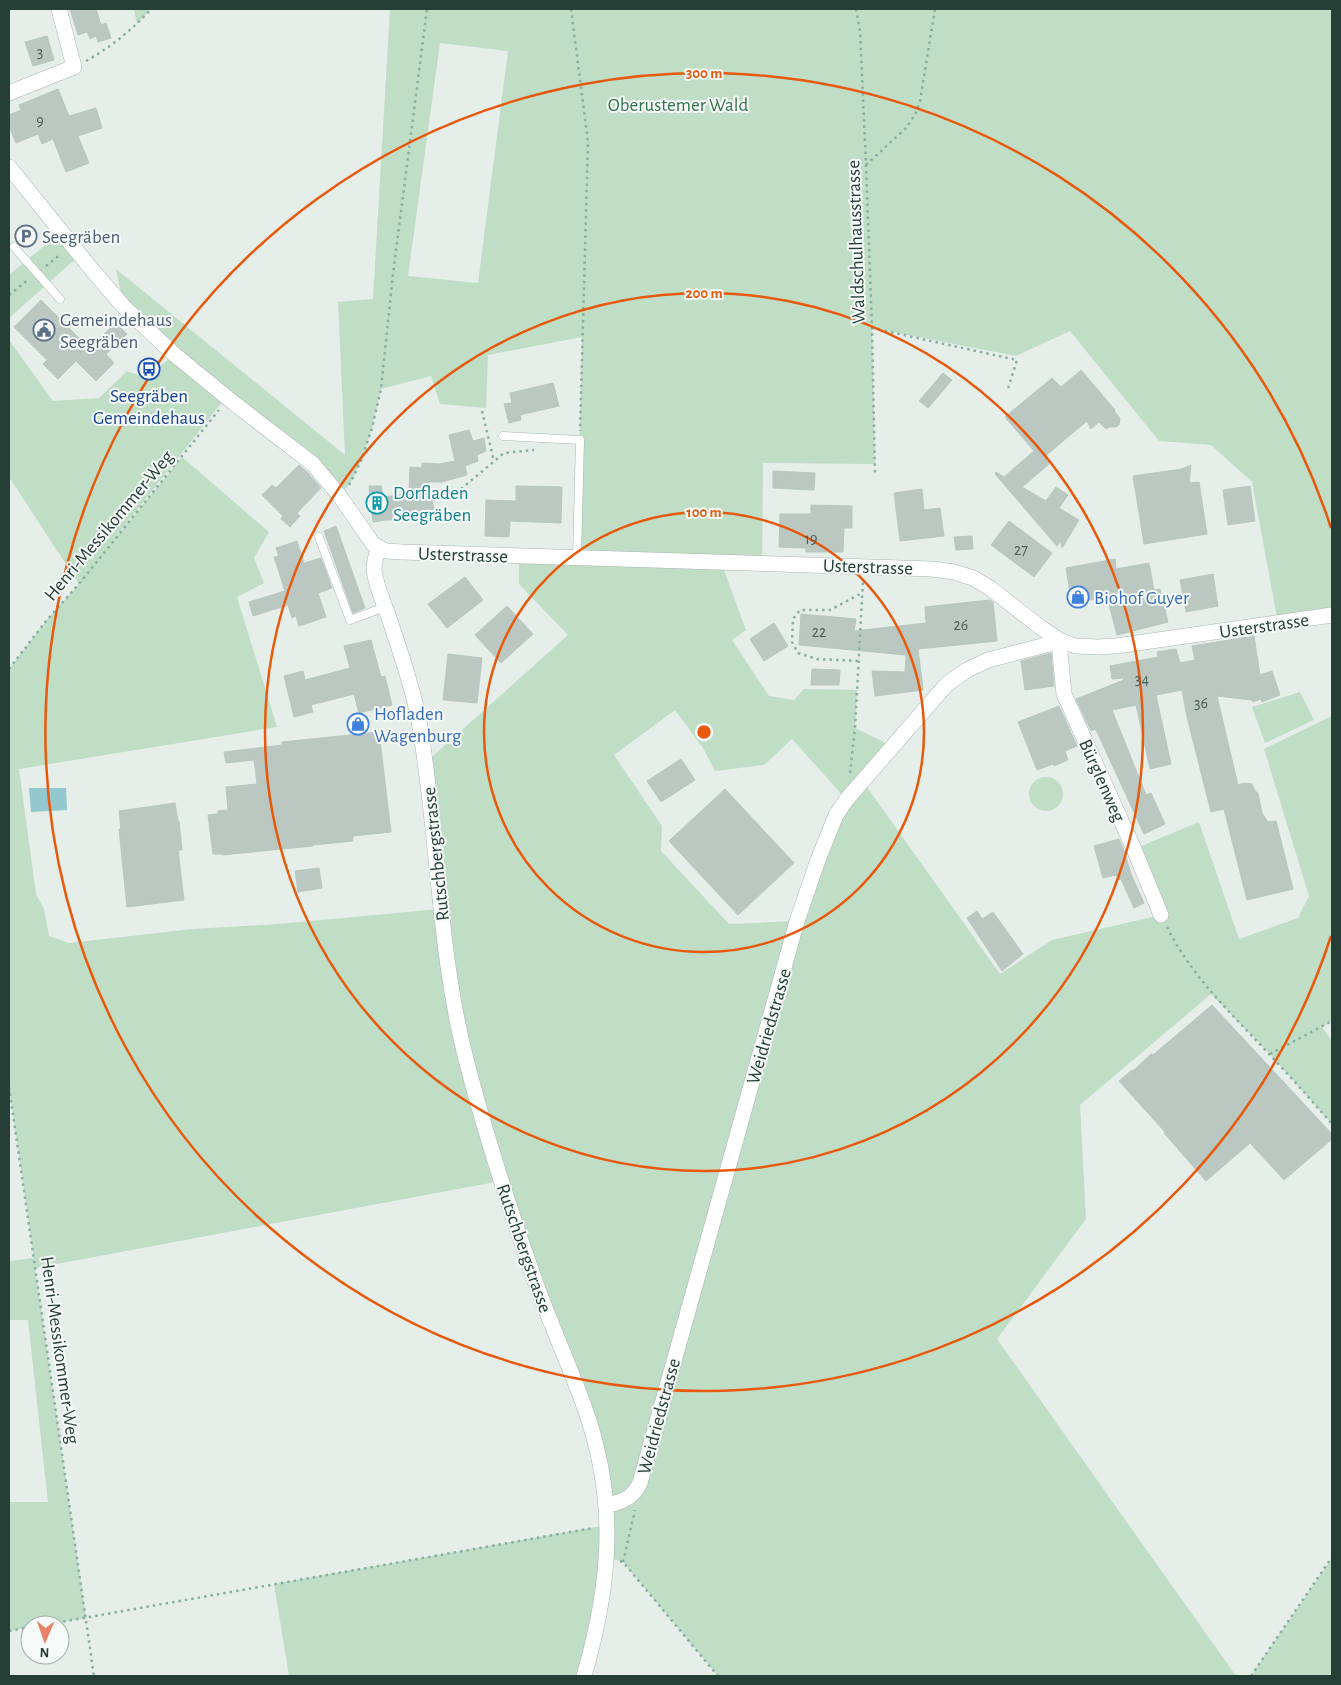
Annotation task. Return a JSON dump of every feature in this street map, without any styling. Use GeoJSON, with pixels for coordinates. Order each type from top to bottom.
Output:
{"type":"FeatureCollection","features":[{"type":"Feature","properties":{"kind":"street"},"geometry":{"type":"LineString","coordinates":[[9,93],[74,67],[59,9]]}},
{"type":"Feature","properties":{"kind":"street"},"geometry":{"type":"LineString","coordinates":[[9,167],[124,307],[175,355],[228,399],[313,464],[339,495],[367,536],[379,548]]}},
{"type":"Feature","properties":{"kind":"street","name":"Usterstrasse"},"geometry":{"type":"LineString","coordinates":[[379,548],[386,551],[402,552],[863,566],[932,569],[954,572],[973,578],[990,588],[1040,627],[1061,641],[1076,646],[1116,646],[1332,615]]}},
{"type":"Feature","properties":{"kind":"street","name":"Rutschbergstrasse"},"geometry":{"type":"LineString","coordinates":[[379,548],[375,560],[374,573],[407,673],[417,713],[428,783],[442,928],[452,995],[466,1062],[502,1181],[536,1283],[585,1407],[595,1440],[602,1474],[606,1505],[607,1557],[603,1594],[594,1640],[584,1676]]}},
{"type":"Feature","properties":{"kind":"street","name":"Weidriedstrasse"},"geometry":{"type":"LineString","coordinates":[[606,1505],[632,1496],[637,1491],[640,1483],[797,921],[836,815],[846,799],[947,684],[967,670],[988,660],[1061,641]]}},
{"type":"Feature","properties":{"kind":"street","name":"Bürglenweg"},"geometry":{"type":"LineString","coordinates":[[1061,641],[1060,654],[1064,694],[1134,849],[1161,915]]}},
{"type":"Feature","properties":{"kind":"lane"},"geometry":{"type":"LineString","coordinates":[[14,247],[60,299]]}},
{"type":"Feature","properties":{"kind":"lane"},"geometry":{"type":"LineString","coordinates":[[503,436],[580,440],[577,557]]}},
{"type":"Feature","properties":{"kind":"lane"},"geometry":{"type":"LineString","coordinates":[[319,537],[350,620],[385,607]]}},
{"type":"Feature","properties":{"kind":"path"},"geometry":{"type":"LineString","coordinates":[[74,67],[114,43],[137,24],[151,9]]}},
{"type":"Feature","properties":{"kind":"path"},"geometry":{"type":"LineString","coordinates":[[339,495],[350,484],[361,461],[372,428],[381,389],[427,9]]}},
{"type":"Feature","properties":{"kind":"path"},"geometry":{"type":"LineString","coordinates":[[571,9],[588,142],[580,440]]}},
{"type":"Feature","properties":{"kind":"path","name":"Waldschulhausstrasse"},"geometry":{"type":"LineString","coordinates":[[856,9],[860,31],[866,164],[875,474]]}},
{"type":"Feature","properties":{"kind":"path"},"geometry":{"type":"LineString","coordinates":[[866,164],[906,128],[915,115],[920,101],[935,9]]}},
{"type":"Feature","properties":{"kind":"path"},"geometry":{"type":"LineString","coordinates":[[9,295],[72,245]]}},
{"type":"Feature","properties":{"kind":"path"},"geometry":{"type":"LineString","coordinates":[[872,328],[1016,360],[1007,392]]}},
{"type":"Feature","properties":{"kind":"path","name":"Henri-Messikommer-Weg"},"geometry":{"type":"LineString","coordinates":[[9,669],[46,621],[85,576],[228,399]]}},
{"type":"Feature","properties":{"kind":"path"},"geometry":{"type":"LineString","coordinates":[[482,411],[494,461]]}},
{"type":"Feature","properties":{"kind":"path"},"geometry":{"type":"LineString","coordinates":[[461,489],[504,453],[543,449]]}},
{"type":"Feature","properties":{"kind":"path"},"geometry":{"type":"LineString","coordinates":[[846,799],[855,728],[863,566]]}},
{"type":"Feature","properties":{"kind":"path"},"geometry":{"type":"LineString","coordinates":[[858,661],[817,659],[798,654],[792,642],[793,619],[800,610],[830,610],[862,593]]}},
{"type":"Feature","properties":{"kind":"path"},"geometry":{"type":"LineString","coordinates":[[1161,915],[1190,966],[1212,994],[1270,1054],[1332,1124]]}},
{"type":"Feature","properties":{"kind":"path"},"geometry":{"type":"LineString","coordinates":[[1270,1054],[1332,1022]]}},
{"type":"Feature","properties":{"kind":"path","name":"Henri-Messikommer-Weg"},"geometry":{"type":"LineString","coordinates":[[9,1087],[94,1676]]}},
{"type":"Feature","properties":{"kind":"path"},"geometry":{"type":"LineString","coordinates":[[632,1496],[636,1506],[623,1562],[718,1676]]}},
{"type":"Feature","properties":{"kind":"path"},"geometry":{"type":"LineString","coordinates":[[70,1621],[607,1525]]}},
{"type":"Feature","properties":{"kind":"path"},"geometry":{"type":"LineString","coordinates":[[1251,1676],[1332,1557]]}},
{"type":"Feature","properties":{"kind":"green space"},"geometry":{"type":"Polygon","coordinates":[[[134,9],[151,9],[137,24],[134,9]]]}},
{"type":"Feature","properties":{"kind":"green space","name":"Oberustemer Wald"},"geometry":{"type":"Polygon","coordinates":[[[390,9],[1332,9],[1332,615],[1278,623],[1252,482],[1211,445],[1159,441],[1070,331],[1016,356],[872,328],[875,464],[763,463],[762,563],[721,562],[746,630],[732,640],[769,696],[794,700],[804,689],[857,690],[855,728],[892,746],[862,780],[1000,974],[1052,940],[1161,915],[1134,849],[1199,822],[1239,939],[1298,918],[1309,896],[1264,749],[1332,716],[1332,1021],[1322,1027],[1332,1041],[1332,1124],[1270,1054],[1211,994],[1080,1105],[1086,1219],[997,1339],[1236,1676],[718,1676],[623,1562],[607,1557],[584,1676],[289,1676],[274,1584],[607,1525],[602,1474],[501,1181],[35,1268],[86,1618],[70,1621],[70,1615],[20,1615],[20,1629],[9,1631],[9,1502],[48,1502],[28,1320],[9,1320],[9,1261],[34,1258],[9,1087],[9,669],[46,621],[79,584],[9,477],[9,340],[53,401],[99,398],[127,371],[149,379],[157,368],[175,355],[124,307],[116,269],[345,455],[338,302],[373,299],[390,9]],[[440,43],[408,276],[478,283],[508,51],[440,43]],[[582,337],[488,355],[486,408],[440,404],[431,376],[381,389],[372,428],[361,461],[350,484],[339,495],[313,464],[222,402],[104,552],[182,457],[269,532],[254,558],[264,583],[237,597],[277,727],[19,769],[36,894],[44,909],[49,936],[69,943],[193,929],[278,924],[440,909],[425,763],[568,635],[519,584],[519,556],[577,557],[582,337]],[[675,710],[614,755],[662,826],[661,851],[729,924],[797,921],[846,799],[792,739],[764,765],[715,771],[703,748],[675,710]]]}},
{"type":"Feature","properties":{"kind":"green space"},"geometry":{"type":"Polygon","coordinates":[[[61,232],[80,255],[9,318],[9,275],[61,232]]]}},
{"type":"Feature","properties":{"kind":"green space"},"geometry":{"type":"Polygon","coordinates":[[[1300,692],[1314,720],[1265,743],[1252,707],[1300,692]]]}},
{"type":"Feature","properties":{"kind":"green space"},"geometry":{"type":"Polygon","coordinates":[[[1046,777],[1053,778],[1058,782],[1062,787],[1062,801],[1058,806],[1053,810],[1046,811],[1039,810],[1034,806],[1030,801],[1029,794],[1030,787],[1034,782],[1039,778],[1046,777]]]}},
{"type":"Feature","properties":{"kind":"green space"},"geometry":{"type":"Polygon","coordinates":[[[1332,1557],[1332,1676],[1251,1676],[1330,1561],[1332,1557]]]}},
{"type":"Feature","properties":{"kind":"water"},"geometry":{"type":"Polygon","coordinates":[[[29,788],[66,788],[67,810],[31,812],[29,788]]]}},
{"type":"Feature","properties":{"kind":"building"},"geometry":{"type":"Polygon","coordinates":[[[70,9],[96,9],[101,25],[106,23],[111,38],[98,42],[96,36],[90,39],[87,32],[78,35],[70,9]]]}},
{"type":"Feature","properties":{"kind":"building"},"geometry":{"type":"Polygon","coordinates":[[[47,36],[54,60],[33,66],[25,42],[47,36]]]}},
{"type":"Feature","properties":{"kind":"building"},"geometry":{"type":"Polygon","coordinates":[[[58,89],[69,116],[96,108],[102,128],[78,136],[89,163],[66,172],[53,139],[42,144],[38,134],[16,143],[9,126],[9,115],[21,110],[19,105],[58,89]]]}},
{"type":"Feature","properties":{"kind":"building"},"geometry":{"type":"Polygon","coordinates":[[[41,300],[89,348],[116,323],[127,334],[106,354],[114,363],[96,381],[76,361],[58,379],[43,364],[47,360],[14,327],[41,300]]]}},
{"type":"Feature","properties":{"kind":"building"},"geometry":{"type":"Polygon","coordinates":[[[1081,370],[1115,410],[1120,418],[1119,425],[1106,429],[1099,422],[1091,429],[1087,421],[1044,457],[1049,464],[1022,487],[1046,501],[1056,487],[1068,495],[1059,508],[1079,520],[1062,548],[1061,541],[1057,546],[995,474],[996,472],[1004,477],[1034,451],[1005,417],[1052,378],[1061,387],[1081,370]]]}},
{"type":"Feature","properties":{"kind":"building"},"geometry":{"type":"Polygon","coordinates":[[[943,373],[952,380],[928,408],[919,401],[943,373]]]}},
{"type":"Feature","properties":{"kind":"building"},"geometry":{"type":"Polygon","coordinates":[[[553,383],[559,406],[520,415],[521,420],[509,423],[504,404],[512,403],[510,393],[553,383]]]}},
{"type":"Feature","properties":{"kind":"building"},"geometry":{"type":"Polygon","coordinates":[[[469,430],[473,441],[484,438],[486,451],[477,455],[478,461],[465,466],[467,475],[442,482],[429,482],[435,516],[411,520],[373,522],[369,486],[381,486],[383,497],[409,494],[410,467],[422,468],[422,463],[439,464],[455,461],[449,435],[469,430]]]}},
{"type":"Feature","properties":{"kind":"building"},"geometry":{"type":"Polygon","coordinates":[[[299,465],[321,488],[297,513],[300,516],[290,527],[281,519],[283,516],[262,495],[272,485],[276,488],[299,465]]]}},
{"type":"Feature","properties":{"kind":"building"},"geometry":{"type":"Polygon","coordinates":[[[1191,465],[1189,483],[1199,482],[1207,534],[1144,544],[1133,476],[1182,469],[1191,465]]]}},
{"type":"Feature","properties":{"kind":"building"},"geometry":{"type":"Polygon","coordinates":[[[773,471],[815,473],[814,490],[773,488],[773,471]]]}},
{"type":"Feature","properties":{"kind":"building"},"geometry":{"type":"Polygon","coordinates":[[[516,486],[562,487],[561,523],[510,521],[509,537],[485,536],[486,500],[516,501],[516,486]]]}},
{"type":"Feature","properties":{"kind":"building"},"geometry":{"type":"Polygon","coordinates":[[[1250,486],[1255,521],[1228,525],[1223,490],[1250,486]]]}},
{"type":"Feature","properties":{"kind":"building"},"geometry":{"type":"Polygon","coordinates":[[[922,489],[924,510],[940,508],[944,536],[900,541],[894,493],[922,489]]]}},
{"type":"Feature","properties":{"kind":"building"},"geometry":{"type":"Polygon","coordinates":[[[811,505],[852,506],[852,528],[844,528],[843,552],[806,552],[806,548],[779,547],[780,514],[811,514],[811,505]]]}},
{"type":"Feature","properties":{"kind":"building"},"geometry":{"type":"Polygon","coordinates":[[[1009,521],[1052,553],[1034,577],[991,545],[1009,521]]]}},
{"type":"Feature","properties":{"kind":"building"},"geometry":{"type":"Polygon","coordinates":[[[336,526],[365,608],[353,613],[324,531],[336,526]]]}},
{"type":"Feature","properties":{"kind":"building"},"geometry":{"type":"Polygon","coordinates":[[[972,536],[973,549],[956,550],[954,537],[972,536]]]}},
{"type":"Feature","properties":{"kind":"building"},"geometry":{"type":"Polygon","coordinates":[[[297,541],[304,563],[321,558],[332,588],[318,593],[326,617],[299,626],[296,616],[292,618],[288,605],[253,616],[249,602],[285,591],[274,557],[279,556],[276,548],[297,541]]]}},
{"type":"Feature","properties":{"kind":"building"},"geometry":{"type":"Polygon","coordinates":[[[1115,559],[1116,569],[1149,563],[1154,590],[1160,589],[1168,622],[1117,635],[1107,597],[1072,603],[1066,568],[1115,559]]]}},
{"type":"Feature","properties":{"kind":"building"},"geometry":{"type":"Polygon","coordinates":[[[1213,574],[1218,606],[1186,612],[1180,580],[1213,574]]]}},
{"type":"Feature","properties":{"kind":"building"},"geometry":{"type":"Polygon","coordinates":[[[465,577],[483,600],[447,628],[428,604],[465,577]]]}},
{"type":"Feature","properties":{"kind":"building"},"geometry":{"type":"Polygon","coordinates":[[[990,600],[993,602],[997,641],[918,649],[923,690],[875,696],[872,671],[905,672],[906,655],[799,645],[801,614],[856,619],[854,631],[926,623],[925,607],[990,600]]]}},
{"type":"Feature","properties":{"kind":"building"},"geometry":{"type":"Polygon","coordinates":[[[507,606],[533,634],[501,663],[475,635],[507,606]]]}},
{"type":"Feature","properties":{"kind":"building"},"geometry":{"type":"Polygon","coordinates":[[[774,623],[788,646],[764,661],[750,639],[774,623]]]}},
{"type":"Feature","properties":{"kind":"building"},"geometry":{"type":"Polygon","coordinates":[[[1254,636],[1260,675],[1272,671],[1280,695],[1262,702],[1261,699],[1253,702],[1252,700],[1217,696],[1238,785],[1252,784],[1258,793],[1262,813],[1268,822],[1276,821],[1293,889],[1247,900],[1224,809],[1211,812],[1182,690],[1156,695],[1171,764],[1150,769],[1136,705],[1112,710],[1146,795],[1151,793],[1165,824],[1144,834],[1098,734],[1095,729],[1091,731],[1076,699],[1124,680],[1123,678],[1112,679],[1110,666],[1158,657],[1157,652],[1176,649],[1180,663],[1195,660],[1192,646],[1254,636]]]}},
{"type":"Feature","properties":{"kind":"building"},"geometry":{"type":"Polygon","coordinates":[[[371,640],[381,677],[385,676],[392,705],[359,713],[354,694],[311,705],[313,712],[294,717],[284,676],[303,671],[305,680],[350,668],[344,646],[371,640]]]}},
{"type":"Feature","properties":{"kind":"building"},"geometry":{"type":"Polygon","coordinates":[[[1051,653],[1054,686],[1025,690],[1021,661],[1051,653]]]}},
{"type":"Feature","properties":{"kind":"building"},"geometry":{"type":"Polygon","coordinates":[[[448,654],[482,658],[477,703],[443,700],[448,654]]]}},
{"type":"Feature","properties":{"kind":"building"},"geometry":{"type":"Polygon","coordinates":[[[812,669],[840,670],[839,685],[811,685],[812,669]]]}},
{"type":"Feature","properties":{"kind":"building"},"geometry":{"type":"Polygon","coordinates":[[[1059,706],[1077,746],[1065,751],[1068,760],[1037,770],[1018,722],[1059,706]]]}},
{"type":"Feature","properties":{"kind":"building"},"geometry":{"type":"Polygon","coordinates":[[[379,732],[391,832],[353,836],[353,841],[313,846],[222,855],[213,854],[208,815],[228,810],[226,787],[257,784],[254,760],[226,763],[224,752],[282,745],[282,742],[379,732]]]}},
{"type":"Feature","properties":{"kind":"building"},"geometry":{"type":"Polygon","coordinates":[[[681,759],[695,780],[661,802],[647,781],[681,759]]]}},
{"type":"Feature","properties":{"kind":"building"},"geometry":{"type":"Polygon","coordinates":[[[725,789],[794,863],[738,915],[669,841],[725,789]]]}},
{"type":"Feature","properties":{"kind":"building"},"geometry":{"type":"Polygon","coordinates":[[[175,803],[182,850],[178,850],[184,900],[127,907],[119,811],[175,803]]]}},
{"type":"Feature","properties":{"kind":"building"},"geometry":{"type":"Polygon","coordinates":[[[1119,839],[1131,874],[1144,903],[1134,908],[1121,879],[1118,880],[1116,875],[1103,878],[1094,846],[1119,839]]]}},
{"type":"Feature","properties":{"kind":"building"},"geometry":{"type":"Polygon","coordinates":[[[319,868],[322,888],[298,892],[295,871],[319,868]]]}},
{"type":"Feature","properties":{"kind":"building"},"geometry":{"type":"Polygon","coordinates":[[[977,911],[982,919],[993,912],[1023,954],[1002,971],[967,918],[977,911]]]}},
{"type":"Feature","properties":{"kind":"building"},"geometry":{"type":"Polygon","coordinates":[[[1212,1005],[1332,1134],[1332,1139],[1284,1180],[1250,1143],[1206,1181],[1119,1081],[1212,1005]]]}},
{"type":"Feature","properties":{"kind":"place","name":"Seegräben"},"geometry":{"type":"Point","coordinates":[26,236]}},
{"type":"Feature","properties":{"kind":"place","name":"Gemeindehaus Seegräben"},"geometry":{"type":"Point","coordinates":[44,330]}},
{"type":"Feature","properties":{"kind":"place","name":"Seegräben Gemeindehaus"},"geometry":{"type":"Point","coordinates":[149,369]}},
{"type":"Feature","properties":{"kind":"place","name":"Dorfladen Seegräben"},"geometry":{"type":"Point","coordinates":[377,503]}},
{"type":"Feature","properties":{"kind":"place","name":"Biohof Guyer"},"geometry":{"type":"Point","coordinates":[1078,597]}},
{"type":"Feature","properties":{"kind":"place","name":"Hofladen Wagenburg"},"geometry":{"type":"Point","coordinates":[358,724]}}]}
